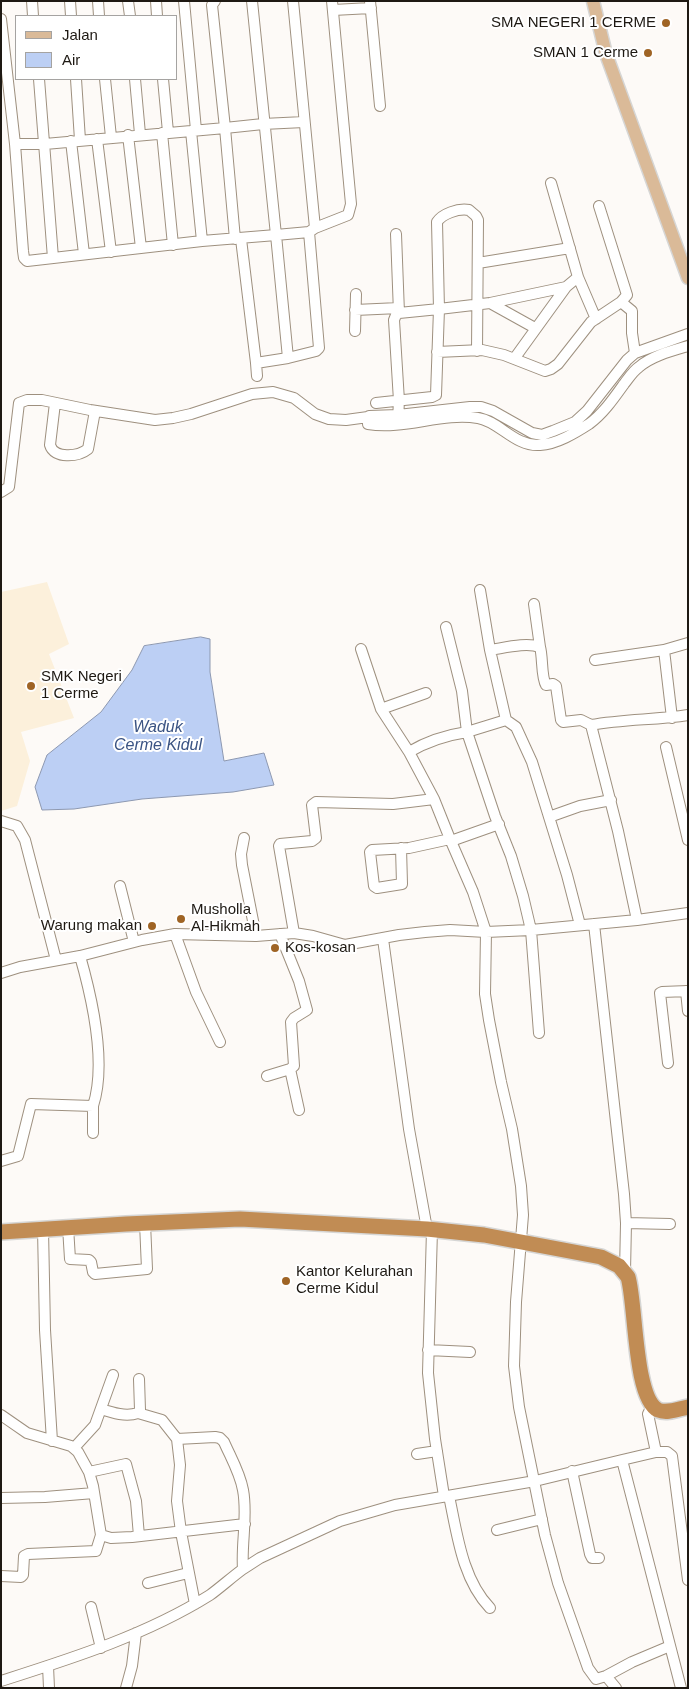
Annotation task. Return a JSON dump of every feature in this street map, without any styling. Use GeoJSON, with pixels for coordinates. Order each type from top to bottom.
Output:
{"type":"FeatureCollection","features":[{"type":"Feature","properties":{"kind":"highway"},"geometry":{"type":"LineString","coordinates":[[1,1232],[240,1219],[484,1235],[601,1257],[613,1262],[625,1272],[630,1283],[642,1380],[652,1406],[660,1411],[667,1412],[688,1407]]}},
{"type":"Feature","properties":{"kind":"main road"},"geometry":{"type":"LineString","coordinates":[[593,1],[606,54],[688,278]]}},
{"type":"Feature","properties":{"kind":"street"},"geometry":{"type":"LineString","coordinates":[[32,1],[33,15]]}},
{"type":"Feature","properties":{"kind":"street"},"geometry":{"type":"LineString","coordinates":[[70,1],[71,15]]}},
{"type":"Feature","properties":{"kind":"street"},"geometry":{"type":"LineString","coordinates":[[98,1],[99,15]]}},
{"type":"Feature","properties":{"kind":"street"},"geometry":{"type":"LineString","coordinates":[[128,1],[130,15]]}},
{"type":"Feature","properties":{"kind":"street"},"geometry":{"type":"LineString","coordinates":[[156,1],[158,15]]}},
{"type":"Feature","properties":{"kind":"street"},"geometry":{"type":"LineString","coordinates":[[184,1],[202,241]]}},
{"type":"Feature","properties":{"kind":"street"},"geometry":{"type":"LineString","coordinates":[[215,1],[212,5],[225,128],[257,376]]}},
{"type":"Feature","properties":{"kind":"street"},"geometry":{"type":"LineString","coordinates":[[252,1],[288,358]]}},
{"type":"Feature","properties":{"kind":"street"},"geometry":{"type":"LineString","coordinates":[[256,363],[288,358],[316,351],[319,348],[304,122],[293,1]]}},
{"type":"Feature","properties":{"kind":"street"},"geometry":{"type":"LineString","coordinates":[[1,19],[15,144],[24,258],[27,261],[312,230],[348,215],[351,204],[333,6],[370,5],[380,106]]}},
{"type":"Feature","properties":{"kind":"street"},"geometry":{"type":"LineString","coordinates":[[39,80],[53,258]]}},
{"type":"Feature","properties":{"kind":"street"},"geometry":{"type":"LineString","coordinates":[[76,80],[76,141],[84,254]]}},
{"type":"Feature","properties":{"kind":"street"},"geometry":{"type":"LineString","coordinates":[[105,80],[111,137]]}},
{"type":"Feature","properties":{"kind":"street"},"geometry":{"type":"LineString","coordinates":[[135,80],[140,134]]}},
{"type":"Feature","properties":{"kind":"street"},"geometry":{"type":"LineString","coordinates":[[163,80],[173,244]]}},
{"type":"Feature","properties":{"kind":"street"},"geometry":{"type":"LineString","coordinates":[[15,144],[45,144],[128,135],[304,122]]}},
{"type":"Feature","properties":{"kind":"street"},"geometry":{"type":"LineString","coordinates":[[128,135],[140,248]]}},
{"type":"Feature","properties":{"kind":"street"},"geometry":{"type":"LineString","coordinates":[[98,139],[111,252]]}},
{"type":"Feature","properties":{"kind":"street"},"geometry":{"type":"LineString","coordinates":[[551,183],[578,277],[596,319]]}},
{"type":"Feature","properties":{"kind":"street"},"geometry":{"type":"LineString","coordinates":[[437,352],[478,350],[504,355],[540,370],[550,369],[558,364],[591,322],[621,302],[627,295],[599,206]]}},
{"type":"Feature","properties":{"kind":"street"},"geometry":{"type":"LineString","coordinates":[[376,404],[432,397],[436,394],[438,310],[436,229],[438,219],[464,209],[469,210],[478,220],[478,350]]}},
{"type":"Feature","properties":{"kind":"street"},"geometry":{"type":"LineString","coordinates":[[396,234],[399,310],[394,320],[398,420]]}},
{"type":"Feature","properties":{"kind":"street"},"geometry":{"type":"LineString","coordinates":[[478,263],[570,248]]}},
{"type":"Feature","properties":{"kind":"street"},"geometry":{"type":"LineString","coordinates":[[514,359],[566,287],[578,277]]}},
{"type":"Feature","properties":{"kind":"street"},"geometry":{"type":"LineString","coordinates":[[355,310],[438,310],[477,303],[490,303],[566,287]]}},
{"type":"Feature","properties":{"kind":"street"},"geometry":{"type":"LineString","coordinates":[[355,331],[356,294]]}},
{"type":"Feature","properties":{"kind":"street"},"geometry":{"type":"LineString","coordinates":[[621,302],[632,311],[632,333],[635,353]]}},
{"type":"Feature","properties":{"kind":"street"},"geometry":{"type":"LineString","coordinates":[[490,303],[535,328]]}},
{"type":"Feature","properties":{"kind":"street"},"geometry":{"type":"LineString","coordinates":[[541,440],[575,422],[596,400],[626,360],[635,353],[688,334]]}},
{"type":"Feature","properties":{"kind":"street"},"geometry":{"type":"LineString","coordinates":[[1,492],[9,486],[10,482],[19,403],[27,400],[155,420],[173,418],[246,395],[273,392],[294,398],[315,414],[329,419],[346,420],[368,417],[398,420],[456,407],[480,407],[493,411],[541,440],[558,440],[576,432],[591,422],[606,408],[638,367],[653,358],[688,346]]}},
{"type":"Feature","properties":{"kind":"street"},"geometry":{"type":"LineString","coordinates":[[607,386],[616,395]]}},
{"type":"Feature","properties":{"kind":"street"},"geometry":{"type":"LineString","coordinates":[[596,400],[606,408]]}},
{"type":"Feature","properties":{"kind":"street"},"geometry":{"type":"LineString","coordinates":[[54,403],[50,445],[56,453],[75,455],[82,454],[88,449],[94,411]]}},
{"type":"Feature","properties":{"kind":"street"},"geometry":{"type":"LineString","coordinates":[[480,590],[490,650],[506,720],[516,727],[532,762],[567,875],[580,925]]}},
{"type":"Feature","properties":{"kind":"street"},"geometry":{"type":"LineString","coordinates":[[534,604],[544,681],[546,685],[553,684],[556,686],[562,720],[563,722],[581,720],[591,725],[611,800],[637,920]]}},
{"type":"Feature","properties":{"kind":"street"},"geometry":{"type":"LineString","coordinates":[[446,627],[462,691],[467,732],[517,876],[531,930],[539,1033]]}},
{"type":"Feature","properties":{"kind":"street"},"geometry":{"type":"LineString","coordinates":[[596,660],[664,650],[688,643]]}},
{"type":"Feature","properties":{"kind":"street"},"geometry":{"type":"LineString","coordinates":[[490,650],[537,645],[540,647]]}},
{"type":"Feature","properties":{"kind":"street"},"geometry":{"type":"LineString","coordinates":[[361,649],[381,709],[409,752],[434,798],[473,892],[486,932],[485,994],[501,1082],[512,1129],[521,1186],[523,1216],[516,1302],[514,1366],[519,1407],[542,1519],[558,1583],[588,1668],[596,1679],[670,1646]]}},
{"type":"Feature","properties":{"kind":"street"},"geometry":{"type":"LineString","coordinates":[[664,650],[672,718]]}},
{"type":"Feature","properties":{"kind":"street"},"geometry":{"type":"LineString","coordinates":[[381,709],[426,693]]}},
{"type":"Feature","properties":{"kind":"street"},"geometry":{"type":"LineString","coordinates":[[591,725],[621,720],[672,718],[688,715]]}},
{"type":"Feature","properties":{"kind":"street"},"geometry":{"type":"LineString","coordinates":[[409,752],[455,733],[467,732],[506,720]]}},
{"type":"Feature","properties":{"kind":"street"},"geometry":{"type":"LineString","coordinates":[[666,747],[688,840]]}},
{"type":"Feature","properties":{"kind":"street"},"geometry":{"type":"LineString","coordinates":[[294,933],[279,846],[280,844],[312,841],[316,838],[312,805],[316,802],[400,804],[434,798]]}},
{"type":"Feature","properties":{"kind":"street"},"geometry":{"type":"LineString","coordinates":[[549,817],[580,806],[611,800]]}},
{"type":"Feature","properties":{"kind":"street"},"geometry":{"type":"LineString","coordinates":[[1,821],[17,826],[25,840],[56,960]]}},
{"type":"Feature","properties":{"kind":"street"},"geometry":{"type":"LineString","coordinates":[[401,848],[402,884],[377,888],[373,882],[370,852],[372,850],[418,846],[451,840],[499,824]]}},
{"type":"Feature","properties":{"kind":"street"},"geometry":{"type":"LineString","coordinates":[[244,838],[242,865],[256,936]]}},
{"type":"Feature","properties":{"kind":"street"},"geometry":{"type":"LineString","coordinates":[[120,886],[134,942]]}},
{"type":"Feature","properties":{"kind":"street"},"geometry":{"type":"LineString","coordinates":[[1,973],[20,967],[80,956],[175,934],[256,936],[294,933],[345,945],[399,935],[450,930],[486,932],[531,930],[688,913]]}},
{"type":"Feature","properties":{"kind":"street"},"geometry":{"type":"LineString","coordinates":[[594,924],[618,1125],[626,1223],[625,1272]]}},
{"type":"Feature","properties":{"kind":"street"},"geometry":{"type":"LineString","coordinates":[[175,934],[196,992],[220,1042]]}},
{"type":"Feature","properties":{"kind":"street"},"geometry":{"type":"LineString","coordinates":[[267,1076],[294,1066],[291,1022],[294,1018],[306,1012],[307,1008],[299,981],[280,934]]}},
{"type":"Feature","properties":{"kind":"street"},"geometry":{"type":"LineString","coordinates":[[383,939],[410,1129],[430,1230],[428,1350],[430,1406],[437,1451],[446,1496],[468,1573],[474,1588],[490,1608]]}},
{"type":"Feature","properties":{"kind":"street"},"geometry":{"type":"LineString","coordinates":[[80,956],[92,1000],[98,1051],[92,1133]]}},
{"type":"Feature","properties":{"kind":"street"},"geometry":{"type":"LineString","coordinates":[[668,1063],[660,993],[687,991],[688,1011]]}},
{"type":"Feature","properties":{"kind":"street"},"geometry":{"type":"LineString","coordinates":[[290,1069],[299,1110]]}},
{"type":"Feature","properties":{"kind":"street"},"geometry":{"type":"LineString","coordinates":[[1,1161],[18,1156],[31,1104],[93,1106]]}},
{"type":"Feature","properties":{"kind":"street"},"geometry":{"type":"LineString","coordinates":[[68,1227],[70,1259],[90,1260],[92,1272],[95,1274],[147,1269],[146,1223]]}},
{"type":"Feature","properties":{"kind":"street"},"geometry":{"type":"LineString","coordinates":[[626,1223],[670,1224]]}},
{"type":"Feature","properties":{"kind":"street"},"geometry":{"type":"LineString","coordinates":[[43,1229],[46,1339],[52,1441]]}},
{"type":"Feature","properties":{"kind":"street"},"geometry":{"type":"LineString","coordinates":[[428,1350],[470,1352]]}},
{"type":"Feature","properties":{"kind":"street"},"geometry":{"type":"LineString","coordinates":[[74,1448],[95,1425],[113,1375]]}},
{"type":"Feature","properties":{"kind":"street"},"geometry":{"type":"LineString","coordinates":[[138,1413],[140,1410],[140,1379]]}},
{"type":"Feature","properties":{"kind":"street"},"geometry":{"type":"LineString","coordinates":[[652,1406],[648,1414],[656,1452]]}},
{"type":"Feature","properties":{"kind":"street"},"geometry":{"type":"LineString","coordinates":[[101,1409],[115,1414],[138,1413],[162,1420],[177,1439],[180,1465],[177,1501],[188,1574],[195,1604]]}},
{"type":"Feature","properties":{"kind":"street"},"geometry":{"type":"LineString","coordinates":[[1,1415],[27,1434],[74,1448],[83,1459],[89,1472],[101,1535],[96,1551],[28,1554],[24,1556],[23,1575],[1,1576]]}},
{"type":"Feature","properties":{"kind":"street"},"geometry":{"type":"LineString","coordinates":[[177,1439],[215,1436],[224,1442],[239,1474],[244,1491],[243,1569]]}},
{"type":"Feature","properties":{"kind":"street"},"geometry":{"type":"LineString","coordinates":[[417,1454],[437,1451]]}},
{"type":"Feature","properties":{"kind":"street"},"geometry":{"type":"LineString","coordinates":[[1,1681],[101,1648],[136,1633],[195,1604],[260,1558],[340,1521],[400,1504],[535,1481],[656,1452],[667,1452],[672,1456],[688,1580]]}},
{"type":"Feature","properties":{"kind":"street"},"geometry":{"type":"LineString","coordinates":[[622,1460],[681,1688]]}},
{"type":"Feature","properties":{"kind":"street"},"geometry":{"type":"LineString","coordinates":[[89,1472],[126,1464],[136,1501],[139,1536]]}},
{"type":"Feature","properties":{"kind":"street"},"geometry":{"type":"LineString","coordinates":[[572,1472],[590,1554],[592,1558],[599,1558]]}},
{"type":"Feature","properties":{"kind":"street"},"geometry":{"type":"LineString","coordinates":[[1,1498],[44,1498],[94,1494]]}},
{"type":"Feature","properties":{"kind":"street"},"geometry":{"type":"LineString","coordinates":[[497,1530],[542,1519]]}},
{"type":"Feature","properties":{"kind":"street"},"geometry":{"type":"LineString","coordinates":[[101,1535],[111,1538],[139,1536],[245,1524]]}},
{"type":"Feature","properties":{"kind":"street"},"geometry":{"type":"LineString","coordinates":[[148,1583],[188,1574]]}},
{"type":"Feature","properties":{"kind":"street"},"geometry":{"type":"LineString","coordinates":[[91,1607],[101,1648]]}},
{"type":"Feature","properties":{"kind":"street"},"geometry":{"type":"LineString","coordinates":[[126,1688],[132,1666],[136,1633]]}},
{"type":"Feature","properties":{"kind":"street"},"geometry":{"type":"LineString","coordinates":[[48,1666],[49,1688]]}},
{"type":"Feature","properties":{"kind":"street"},"geometry":{"type":"LineString","coordinates":[[606,1676],[616,1688]]}},
{"type":"Feature","properties":{"kind":"shaded area","name":"SMK Negeri 1 Cerme"},"geometry":{"type":"Polygon","coordinates":[[[47,582],[69,644],[49,654],[74,718],[21,732],[30,761],[17,806],[1,811],[1,592],[47,582]]]}},
{"type":"Feature","properties":{"kind":"water","name":"Waduk Cerme Kidul"},"geometry":{"type":"Polygon","coordinates":[[[201,637],[210,639],[210,672],[224,761],[264,753],[274,785],[233,792],[142,799],[74,809],[42,810],[35,787],[47,755],[101,712],[132,670],[144,646],[201,637]]]}},
{"type":"Feature","properties":{"kind":"place","name":"SMA NEGERI 1 CERME"},"geometry":{"type":"Point","coordinates":[666,23]}},
{"type":"Feature","properties":{"kind":"place","name":"SMAN 1 Cerme"},"geometry":{"type":"Point","coordinates":[648,53]}},
{"type":"Feature","properties":{"kind":"place","name":"SMK Negeri 1 Cerme"},"geometry":{"type":"Point","coordinates":[31,686]}},
{"type":"Feature","properties":{"kind":"place","name":"Musholla Al-Hikmah"},"geometry":{"type":"Point","coordinates":[181,919]}},
{"type":"Feature","properties":{"kind":"place","name":"Warung makan"},"geometry":{"type":"Point","coordinates":[152,926]}},
{"type":"Feature","properties":{"kind":"place","name":"Kos-kosan"},"geometry":{"type":"Point","coordinates":[275,948]}},
{"type":"Feature","properties":{"kind":"place","name":"Kantor Kelurahan Cerme Kidul"},"geometry":{"type":"Point","coordinates":[286,1281]}}]}
